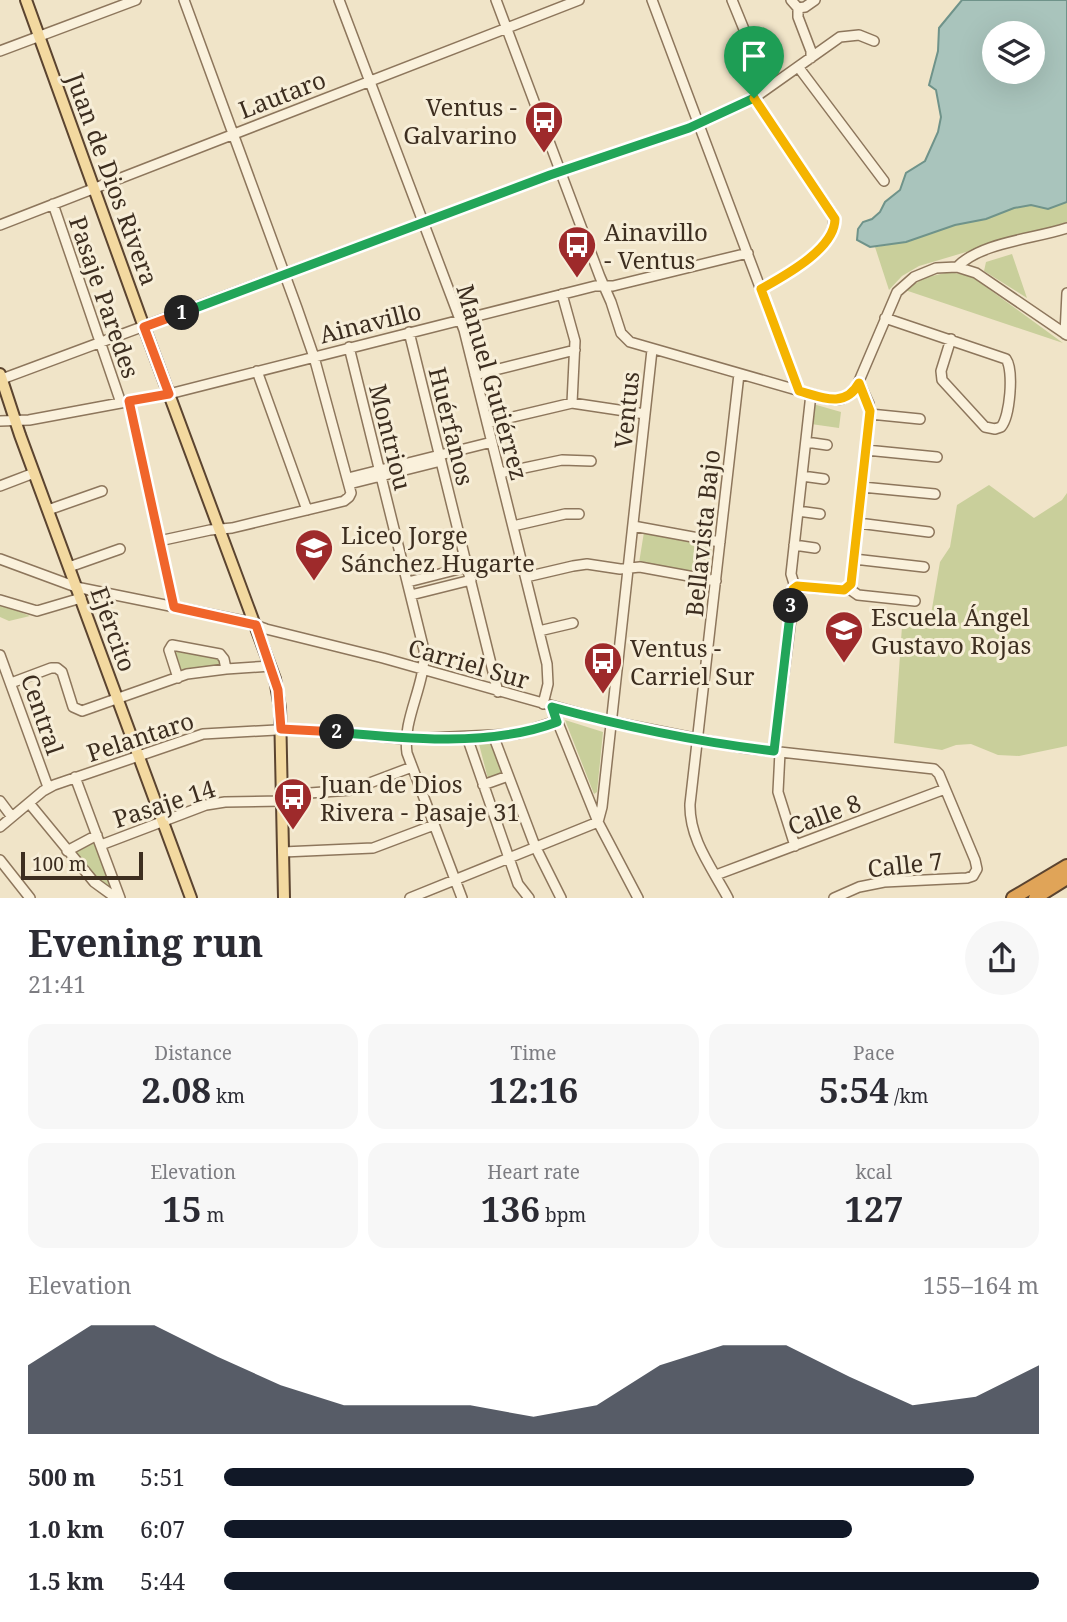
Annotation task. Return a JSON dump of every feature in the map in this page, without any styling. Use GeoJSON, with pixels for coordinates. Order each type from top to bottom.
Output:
{"type":"FeatureCollection","features":[{"type":"Feature","properties":{"kind":"highway"},"geometry":{"type":"LineString","coordinates":[[1013,898],[1067,866]]}},
{"type":"Feature","properties":{"kind":"highway"},"geometry":{"type":"LineString","coordinates":[[1035,898],[1067,878]]}},
{"type":"Feature","properties":{"kind":"main road","name":"Juan de Dios Rivera"},"geometry":{"type":"LineString","coordinates":[[26,0],[144,327],[271,666],[279,698],[281,729],[284,898]]}},
{"type":"Feature","properties":{"kind":"main road","name":"Ejército"},"geometry":{"type":"LineString","coordinates":[[1,377],[191,898]]}},
{"type":"Feature","properties":{"kind":"street"},"geometry":{"type":"LineString","coordinates":[[0,51],[136,0]]}},
{"type":"Feature","properties":{"kind":"street"},"geometry":{"type":"LineString","coordinates":[[159,541],[307,510],[349,497],[348,481],[314,356],[184,0]]}},
{"type":"Feature","properties":{"kind":"street","name":"Manuel Gutiérrez"},"geometry":{"type":"LineString","coordinates":[[339,0],[460,319],[548,670],[548,705],[598,822],[638,898]]}},
{"type":"Feature","properties":{"kind":"street","name":"Ventus"},"geometry":{"type":"LineString","coordinates":[[496,0],[624,338],[652,350],[612,722],[598,822]]}},
{"type":"Feature","properties":{"kind":"street","name":"Lautaro"},"geometry":{"type":"LineString","coordinates":[[0,225],[579,0]]}},
{"type":"Feature","properties":{"kind":"street"},"geometry":{"type":"LineString","coordinates":[[652,0],[799,391]]}},
{"type":"Feature","properties":{"kind":"street"},"geometry":{"type":"LineString","coordinates":[[732,0],[768,88]]}},
{"type":"Feature","properties":{"kind":"street"},"geometry":{"type":"LineString","coordinates":[[791,0],[798,8],[798,18],[811,51],[811,58]]}},
{"type":"Feature","properties":{"kind":"street"},"geometry":{"type":"LineString","coordinates":[[798,8],[815,0]]}},
{"type":"Feature","properties":{"kind":"street"},"geometry":{"type":"LineString","coordinates":[[1,377],[144,327],[560,171],[698,123],[754,98],[846,35],[859,35],[874,41]]}},
{"type":"Feature","properties":{"kind":"street"},"geometry":{"type":"LineString","coordinates":[[799,68],[884,181]]}},
{"type":"Feature","properties":{"kind":"street"},"geometry":{"type":"LineString","coordinates":[[754,98],[832,213],[835,222],[832,232],[808,260],[761,289]]}},
{"type":"Feature","properties":{"kind":"street","name":"Pasaje Paredes"},"geometry":{"type":"LineString","coordinates":[[53,204],[100,343],[125,402],[174,607]]}},
{"type":"Feature","properties":{"kind":"street"},"geometry":{"type":"LineString","coordinates":[[957,267],[965,259],[983,250],[1067,228]]}},
{"type":"Feature","properties":{"kind":"street","name":"Ainavillo"},"geometry":{"type":"LineString","coordinates":[[0,421],[169,394],[562,294],[613,286],[748,253]]}},
{"type":"Feature","properties":{"kind":"street"},"geometry":{"type":"LineString","coordinates":[[652,350],[839,400],[851,394],[859,383],[897,292],[907,281],[928,270],[957,267],[976,273],[1066,335]]}},
{"type":"Feature","properties":{"kind":"street"},"geometry":{"type":"LineString","coordinates":[[1066,335],[1067,293]]}},
{"type":"Feature","properties":{"kind":"street"},"geometry":{"type":"LineString","coordinates":[[562,294],[575,350],[572,403]]}},
{"type":"Feature","properties":{"kind":"street"},"geometry":{"type":"LineString","coordinates":[[885,318],[951,339],[1003,357],[1009,361],[1011,369],[1007,416],[1001,427],[985,427],[942,380],[941,372],[951,339]]}},
{"type":"Feature","properties":{"kind":"street","name":"Huérfanos"},"geometry":{"type":"LineString","coordinates":[[410,332],[498,692]]}},
{"type":"Feature","properties":{"kind":"street","name":"Montriou"},"geometry":{"type":"LineString","coordinates":[[349,347],[424,650],[423,670],[406,739],[407,753],[462,898]]}},
{"type":"Feature","properties":{"kind":"street"},"geometry":{"type":"LineString","coordinates":[[475,375],[575,350]]}},
{"type":"Feature","properties":{"kind":"street"},"geometry":{"type":"LineString","coordinates":[[257,371],[307,510]]}},
{"type":"Feature","properties":{"kind":"street","name":"Bellavista Bajo"},"geometry":{"type":"LineString","coordinates":[[728,898],[695,838],[690,804],[739,373]]}},
{"type":"Feature","properties":{"kind":"street"},"geometry":{"type":"LineString","coordinates":[[849,588],[870,414],[869,404],[859,383]]}},
{"type":"Feature","properties":{"kind":"street"},"geometry":{"type":"LineString","coordinates":[[795,846],[778,792],[777,751],[795,587],[791,577],[794,545],[811,394]]}},
{"type":"Feature","properties":{"kind":"street"},"geometry":{"type":"LineString","coordinates":[[487,423],[572,403],[645,414]]}},
{"type":"Feature","properties":{"kind":"street"},"geometry":{"type":"LineString","coordinates":[[870,414],[920,419]]}},
{"type":"Feature","properties":{"kind":"street"},"geometry":{"type":"LineString","coordinates":[[348,481],[441,458],[492,442]]}},
{"type":"Feature","properties":{"kind":"street"},"geometry":{"type":"LineString","coordinates":[[806,442],[827,445]]}},
{"type":"Feature","properties":{"kind":"street"},"geometry":{"type":"LineString","coordinates":[[866,450],[937,457]]}},
{"type":"Feature","properties":{"kind":"street"},"geometry":{"type":"LineString","coordinates":[[500,473],[562,460],[591,461]]}},
{"type":"Feature","properties":{"kind":"street"},"geometry":{"type":"LineString","coordinates":[[0,485],[34,473]]}},
{"type":"Feature","properties":{"kind":"street"},"geometry":{"type":"LineString","coordinates":[[802,476],[824,479]]}},
{"type":"Feature","properties":{"kind":"street"},"geometry":{"type":"LineString","coordinates":[[862,487],[934,494]]}},
{"type":"Feature","properties":{"kind":"street"},"geometry":{"type":"LineString","coordinates":[[48,510],[102,491]]}},
{"type":"Feature","properties":{"kind":"street"},"geometry":{"type":"LineString","coordinates":[[798,511],[820,514]]}},
{"type":"Feature","properties":{"kind":"street"},"geometry":{"type":"LineString","coordinates":[[513,526],[565,514],[579,514]]}},
{"type":"Feature","properties":{"kind":"street"},"geometry":{"type":"LineString","coordinates":[[858,523],[929,531]]}},
{"type":"Feature","properties":{"kind":"street"},"geometry":{"type":"LineString","coordinates":[[633,526],[720,542]]}},
{"type":"Feature","properties":{"kind":"street"},"geometry":{"type":"LineString","coordinates":[[794,545],[815,548]]}},
{"type":"Feature","properties":{"kind":"street"},"geometry":{"type":"LineString","coordinates":[[69,567],[120,549]]}},
{"type":"Feature","properties":{"kind":"street","name":"Carriel Sur"},"geometry":{"type":"LineString","coordinates":[[0,559],[76,587],[256,625],[612,722],[698,740],[934,769],[945,789]]}},
{"type":"Feature","properties":{"kind":"street"},"geometry":{"type":"LineString","coordinates":[[854,559],[924,567]]}},
{"type":"Feature","properties":{"kind":"street"},"geometry":{"type":"LineString","coordinates":[[526,577],[580,565],[640,567],[716,581]]}},
{"type":"Feature","properties":{"kind":"street"},"geometry":{"type":"LineString","coordinates":[[408,582],[467,567]]}},
{"type":"Feature","properties":{"kind":"street"},"geometry":{"type":"LineString","coordinates":[[411,595],[471,580]]}},
{"type":"Feature","properties":{"kind":"street"},"geometry":{"type":"LineString","coordinates":[[795,587],[849,588]]}},
{"type":"Feature","properties":{"kind":"street"},"geometry":{"type":"LineString","coordinates":[[849,588],[858,595],[915,601]]}},
{"type":"Feature","properties":{"kind":"street"},"geometry":{"type":"LineString","coordinates":[[0,600],[37,611],[81,598]]}},
{"type":"Feature","properties":{"kind":"street"},"geometry":{"type":"LineString","coordinates":[[539,631],[572,623]]}},
{"type":"Feature","properties":{"kind":"street"},"geometry":{"type":"LineString","coordinates":[[178,678],[169,650],[172,645],[220,654],[226,668]]}},
{"type":"Feature","properties":{"kind":"street","name":"Central"},"geometry":{"type":"LineString","coordinates":[[0,655],[48,787]]}},
{"type":"Feature","properties":{"kind":"street"},"geometry":{"type":"LineString","coordinates":[[11,683],[54,667],[62,672],[72,705],[77,710],[84,710],[194,673],[271,666]]}},
{"type":"Feature","properties":{"kind":"street","name":"Pelantaro"},"geometry":{"type":"LineString","coordinates":[[0,827],[48,787],[138,754],[203,734],[281,729],[406,739],[467,737],[524,733],[557,722]]}},
{"type":"Feature","properties":{"kind":"street"},"geometry":{"type":"LineString","coordinates":[[493,736],[535,846],[561,898]]}},
{"type":"Feature","properties":{"kind":"street"},"geometry":{"type":"LineString","coordinates":[[467,737],[518,884],[529,898]]}},
{"type":"Feature","properties":{"kind":"street","name":"Pasaje 14"},"geometry":{"type":"LineString","coordinates":[[101,845],[214,803],[351,790],[412,767]]}},
{"type":"Feature","properties":{"kind":"street"},"geometry":{"type":"LineString","coordinates":[[483,785],[509,776]]}},
{"type":"Feature","properties":{"kind":"street"},"geometry":{"type":"LineString","coordinates":[[75,777],[118,898]]}},
{"type":"Feature","properties":{"kind":"street","name":"Calle 8"},"geometry":{"type":"LineString","coordinates":[[716,875],[945,789]]}},
{"type":"Feature","properties":{"kind":"street","name":"Calle 7"},"geometry":{"type":"LineString","coordinates":[[834,898],[873,884],[970,877],[977,869],[945,789]]}},
{"type":"Feature","properties":{"kind":"street"},"geometry":{"type":"LineString","coordinates":[[0,801],[12,817]]}},
{"type":"Feature","properties":{"kind":"street"},"geometry":{"type":"LineString","coordinates":[[29,803],[94,882],[118,898]]}},
{"type":"Feature","properties":{"kind":"street"},"geometry":{"type":"LineString","coordinates":[[410,898],[598,822]]}},
{"type":"Feature","properties":{"kind":"street"},"geometry":{"type":"LineString","coordinates":[[283,852],[361,850],[383,845],[434,825]]}},
{"type":"Feature","properties":{"kind":"street"},"geometry":{"type":"LineString","coordinates":[[67,851],[97,835]]}},
{"type":"Feature","properties":{"kind":"street"},"geometry":{"type":"LineString","coordinates":[[0,860],[30,898]]}},
{"type":"Feature","properties":{"kind":"green space"},"geometry":{"type":"Polygon","coordinates":[[[1067,202],[1067,222],[919,266],[902,276],[889,290],[875,247],[906,242],[1014,208],[1031,205],[1048,209],[1067,202]]]}},
{"type":"Feature","properties":{"kind":"green space"},"geometry":{"type":"Polygon","coordinates":[[[1012,254],[1027,298],[984,271],[986,262],[1012,254]]]}},
{"type":"Feature","properties":{"kind":"green space"},"geometry":{"type":"Polygon","coordinates":[[[949,272],[971,276],[1063,343],[905,290],[924,278],[949,272]]]}},
{"type":"Feature","properties":{"kind":"green space"},"geometry":{"type":"Polygon","coordinates":[[[813,404],[841,412],[839,428],[811,424],[813,404]]]}},
{"type":"Feature","properties":{"kind":"green space"},"geometry":{"type":"Polygon","coordinates":[[[989,485],[1034,518],[1062,500],[1067,493],[1067,746],[1019,756],[998,755],[971,744],[942,750],[894,743],[902,626],[929,626],[940,562],[950,547],[957,505],[989,485]]]}},
{"type":"Feature","properties":{"kind":"green space"},"geometry":{"type":"Polygon","coordinates":[[[644,532],[712,545],[707,575],[639,563],[644,532]]]}},
{"type":"Feature","properties":{"kind":"green space"},"geometry":{"type":"Polygon","coordinates":[[[0,604],[30,616],[9,621],[0,617],[0,604]]]}},
{"type":"Feature","properties":{"kind":"green space"},"geometry":{"type":"Polygon","coordinates":[[[174,647],[220,658],[222,664],[219,667],[181,673],[174,647]]]}},
{"type":"Feature","properties":{"kind":"green space"},"geometry":{"type":"Polygon","coordinates":[[[565,720],[603,732],[597,792],[594,794],[565,720]]]}},
{"type":"Feature","properties":{"kind":"green space"},"geometry":{"type":"Polygon","coordinates":[[[493,743],[503,772],[488,779],[479,744],[493,743]]]}},
{"type":"Feature","properties":{"kind":"green space"},"geometry":{"type":"Polygon","coordinates":[[[92,840],[97,842],[115,891],[106,888],[75,854],[92,840]]]}},
{"type":"Feature","properties":{"kind":"water"},"geometry":{"type":"Polygon","coordinates":[[[962,0],[1067,0],[1067,202],[1048,209],[1031,205],[1014,208],[906,242],[870,247],[857,240],[858,229],[863,222],[880,212],[885,202],[900,190],[906,173],[925,161],[938,132],[941,117],[936,90],[929,85],[938,51],[939,28],[962,0]]]}},
{"type":"Feature","properties":{"kind":"place","name":"Ventus - Galvarino"},"geometry":{"type":"Point","coordinates":[544,154]}},
{"type":"Feature","properties":{"kind":"place","name":"Ainavillo - Ventus"},"geometry":{"type":"Point","coordinates":[577,279]}},
{"type":"Feature","properties":{"kind":"place","name":"Liceo Jorge Sánchez Hugarte"},"geometry":{"type":"Point","coordinates":[314,582]}},
{"type":"Feature","properties":{"kind":"place","name":"Escuela Ángel Gustavo Rojas"},"geometry":{"type":"Point","coordinates":[844,664]}},
{"type":"Feature","properties":{"kind":"place","name":"Ventus - Carriel Sur"},"geometry":{"type":"Point","coordinates":[603,695]}},
{"type":"Feature","properties":{"kind":"place","name":"Juan de Dios Rivera - Pasaje 31"},"geometry":{"type":"Point","coordinates":[293,831]}},
{"type":"Feature","properties":{"kind":"route"},"geometry":{"type":"LineString","coordinates":[[754,98],[835,219],[832,232],[808,260],[761,289],[799,391],[839,400],[851,394],[859,383],[870,411],[851,584],[844,590],[799,586],[793,589],[774,751],[698,740],[552,707],[557,722],[517,734],[406,739],[281,729],[278,690],[256,625],[174,607],[129,401],[169,394],[144,327],[550,175],[689,128],[754,98]]}}]}
